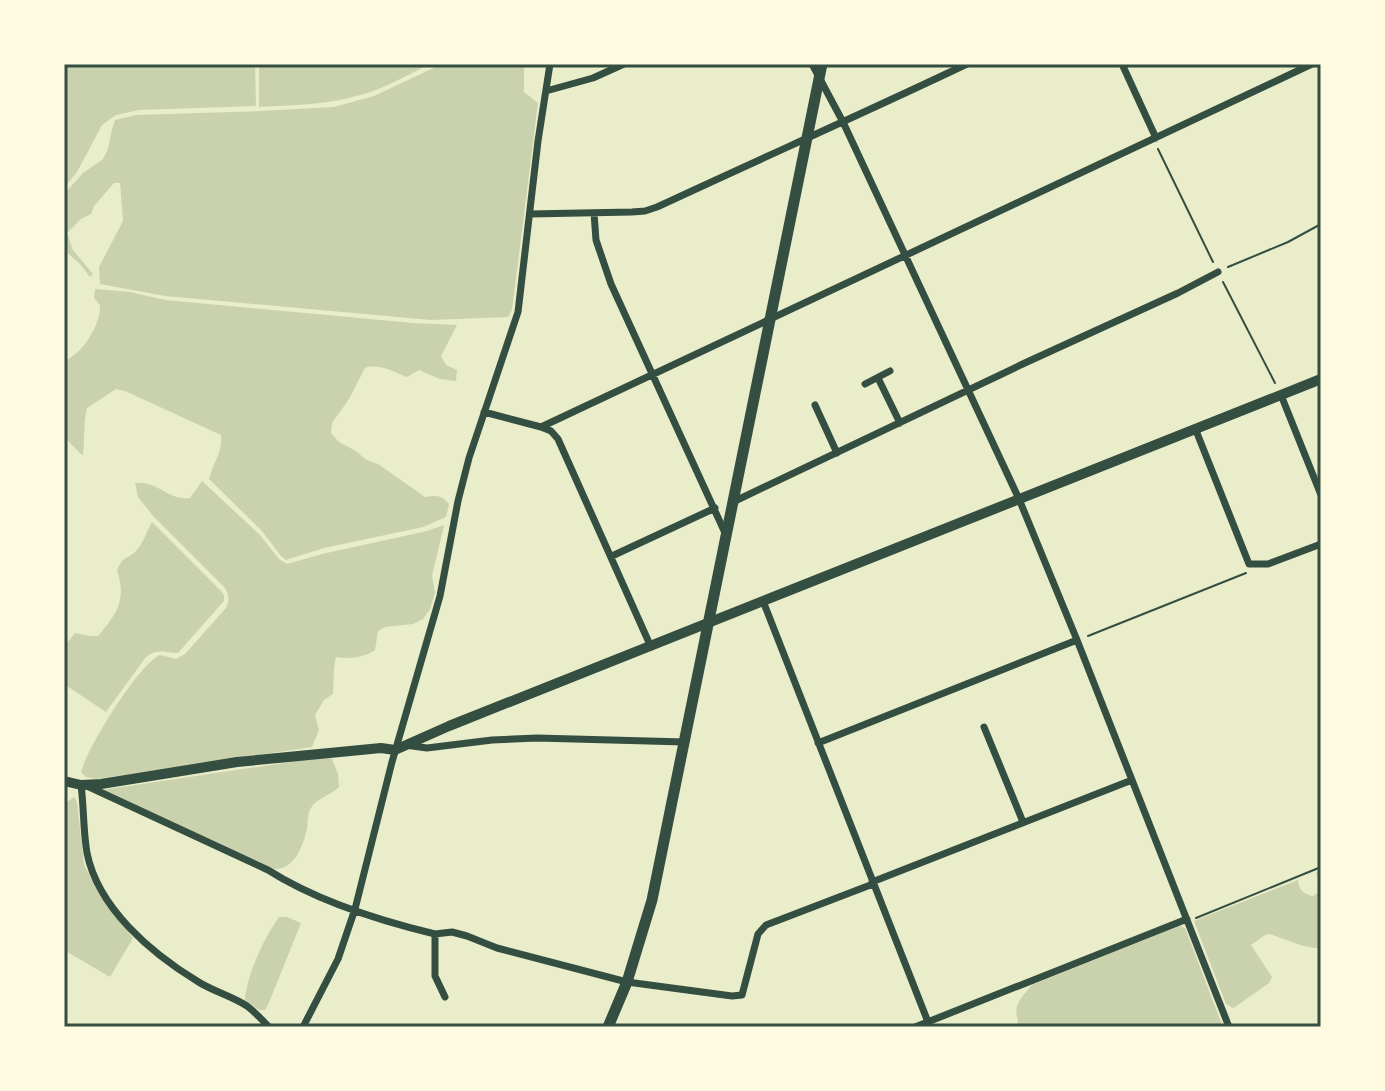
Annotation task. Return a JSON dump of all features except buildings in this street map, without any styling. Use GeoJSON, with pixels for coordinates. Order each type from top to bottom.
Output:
{"type":"FeatureCollection","features":[{"type":"Feature","properties":{"kind":"main road"},"geometry":{"type":"LineString","coordinates":[[608,1027],[627,982],[652,900],[822,64]]}},
{"type":"Feature","properties":{"kind":"main road"},"geometry":{"type":"LineString","coordinates":[[64,781],[83,785],[101,784],[237,762],[400,747],[1321,379]]}},
{"type":"Feature","properties":{"kind":"street"},"geometry":{"type":"LineString","coordinates":[[303,1027],[338,959],[355,909],[440,596],[469,458],[518,312],[550,64]]}},
{"type":"Feature","properties":{"kind":"street"},"geometry":{"type":"LineString","coordinates":[[546,91],[593,78],[624,64]]}},
{"type":"Feature","properties":{"kind":"street"},"geometry":{"type":"LineString","coordinates":[[812,64],[843,122],[1019,499],[1229,1027]]}},
{"type":"Feature","properties":{"kind":"street"},"geometry":{"type":"LineString","coordinates":[[945,64],[949,73]]}},
{"type":"Feature","properties":{"kind":"street"},"geometry":{"type":"LineString","coordinates":[[530,214],[645,211],[657,207],[967,64]]}},
{"type":"Feature","properties":{"kind":"street"},"geometry":{"type":"LineString","coordinates":[[1122,64],[1156,138]]}},
{"type":"Feature","properties":{"kind":"street"},"geometry":{"type":"LineString","coordinates":[[541,427],[1312,64]]}},
{"type":"Feature","properties":{"kind":"street"},"geometry":{"type":"LineString","coordinates":[[594,213],[596,240],[625,316],[727,536]]}},
{"type":"Feature","properties":{"kind":"street"},"geometry":{"type":"LineString","coordinates":[[733,502],[1218,272]]}},
{"type":"Feature","properties":{"kind":"street"},"geometry":{"type":"LineString","coordinates":[[865,384],[890,371]]}},
{"type":"Feature","properties":{"kind":"street"},"geometry":{"type":"LineString","coordinates":[[878,378],[900,423]]}},
{"type":"Feature","properties":{"kind":"street"},"geometry":{"type":"LineString","coordinates":[[1281,395],[1321,495]]}},
{"type":"Feature","properties":{"kind":"street"},"geometry":{"type":"LineString","coordinates":[[815,405],[837,453]]}},
{"type":"Feature","properties":{"kind":"street"},"geometry":{"type":"LineString","coordinates":[[484,412],[541,427],[551,431],[558,439],[651,647]]}},
{"type":"Feature","properties":{"kind":"street"},"geometry":{"type":"LineString","coordinates":[[1195,428],[1249,564],[1268,564],[1321,544]]}},
{"type":"Feature","properties":{"kind":"street"},"geometry":{"type":"LineString","coordinates":[[612,556],[715,508]]}},
{"type":"Feature","properties":{"kind":"street"},"geometry":{"type":"LineString","coordinates":[[763,601],[928,1022]]}},
{"type":"Feature","properties":{"kind":"street"},"geometry":{"type":"LineString","coordinates":[[818,743],[1077,640]]}},
{"type":"Feature","properties":{"kind":"street"},"geometry":{"type":"LineString","coordinates":[[984,727],[1023,822]]}},
{"type":"Feature","properties":{"kind":"street"},"geometry":{"type":"LineString","coordinates":[[400,747],[427,748],[537,738],[685,742]]}},
{"type":"Feature","properties":{"kind":"street"},"geometry":{"type":"LineString","coordinates":[[269,1027],[246,1005],[202,985],[145,944],[103,893],[87,852],[83,785],[268,870],[310,893],[409,928],[435,934],[452,932],[497,948],[627,982],[732,996],[742,995],[758,934],[766,925],[1132,780]]}},
{"type":"Feature","properties":{"kind":"street"},"geometry":{"type":"LineString","coordinates":[[915,1027],[1188,920]]}},
{"type":"Feature","properties":{"kind":"street"},"geometry":{"type":"LineString","coordinates":[[435,934],[435,976],[445,997]]}},
{"type":"Feature","properties":{"kind":"path"},"geometry":{"type":"LineString","coordinates":[[1218,272],[1321,224]]}},
{"type":"Feature","properties":{"kind":"path"},"geometry":{"type":"LineString","coordinates":[[1077,640],[1246,573],[1260,564]]}},
{"type":"Feature","properties":{"kind":"path"},"geometry":{"type":"LineString","coordinates":[[1188,920],[1321,867]]}},
{"type":"Feature","properties":{"kind":"green space"},"geometry":{"type":"Polygon","coordinates":[[[64,64],[255,64],[256,106],[139,110],[116,115],[102,125],[77,172],[64,188],[64,64]]]}},
{"type":"Feature","properties":{"kind":"green space"},"geometry":{"type":"Polygon","coordinates":[[[259,64],[430,64],[378,89],[348,98],[259,107],[259,64]]]}},
{"type":"Feature","properties":{"kind":"green space"},"geometry":{"type":"Polygon","coordinates":[[[442,64],[524,64],[524,92],[538,103],[512,310],[508,317],[431,320],[165,296],[100,284],[99,267],[123,221],[120,183],[114,183],[91,214],[67,233],[73,250],[93,274],[90,277],[64,250],[64,194],[83,173],[103,159],[115,120],[136,115],[334,107],[374,96],[442,64]]]}},
{"type":"Feature","properties":{"kind":"green space"},"geometry":{"type":"Polygon","coordinates":[[[95,289],[130,292],[165,300],[457,325],[441,356],[446,365],[457,370],[456,381],[440,379],[419,370],[407,377],[381,367],[365,368],[332,423],[331,433],[339,442],[378,464],[425,497],[444,499],[449,504],[446,517],[423,527],[324,548],[286,560],[262,531],[209,479],[219,452],[221,435],[116,389],[87,408],[81,454],[64,437],[64,361],[78,352],[94,329],[100,313],[100,305],[94,298],[95,289]]]}},
{"type":"Feature","properties":{"kind":"green space"},"geometry":{"type":"Polygon","coordinates":[[[202,481],[287,564],[444,525],[432,576],[435,593],[430,609],[423,619],[413,624],[385,627],[378,631],[375,650],[370,653],[336,657],[333,694],[324,700],[315,715],[319,730],[312,747],[97,779],[86,777],[81,772],[85,760],[114,708],[139,674],[160,655],[176,659],[185,654],[226,608],[228,598],[225,588],[153,516],[138,497],[135,483],[150,484],[176,496],[190,498],[202,481]]]}},
{"type":"Feature","properties":{"kind":"green space"},"geometry":{"type":"Polygon","coordinates":[[[152,522],[221,591],[224,601],[178,653],[158,652],[146,657],[106,712],[64,684],[64,647],[75,633],[98,636],[110,620],[120,598],[119,566],[138,549],[152,522]]]}},
{"type":"Feature","properties":{"kind":"green space"},"geometry":{"type":"Polygon","coordinates":[[[324,757],[332,759],[339,787],[311,808],[300,850],[292,861],[281,868],[274,869],[102,790],[324,757]]]}},
{"type":"Feature","properties":{"kind":"green space"},"geometry":{"type":"Polygon","coordinates":[[[74,797],[84,864],[98,893],[133,938],[110,977],[64,950],[64,818],[66,803],[74,797]]]}},
{"type":"Feature","properties":{"kind":"green space"},"geometry":{"type":"Polygon","coordinates":[[[1321,871],[1321,949],[1265,935],[1251,945],[1272,977],[1269,983],[1233,1008],[1226,1004],[1194,921],[1298,880],[1302,891],[1313,896],[1320,891],[1316,872],[1321,871]]]}},
{"type":"Feature","properties":{"kind":"green space"},"geometry":{"type":"Polygon","coordinates":[[[279,917],[301,923],[268,1005],[265,1010],[259,1010],[245,1000],[246,990],[257,957],[279,917]]]}},
{"type":"Feature","properties":{"kind":"green space"},"geometry":{"type":"Polygon","coordinates":[[[1179,926],[1185,928],[1223,1027],[1016,1027],[1017,1005],[1032,985],[1179,926]]]}}]}
